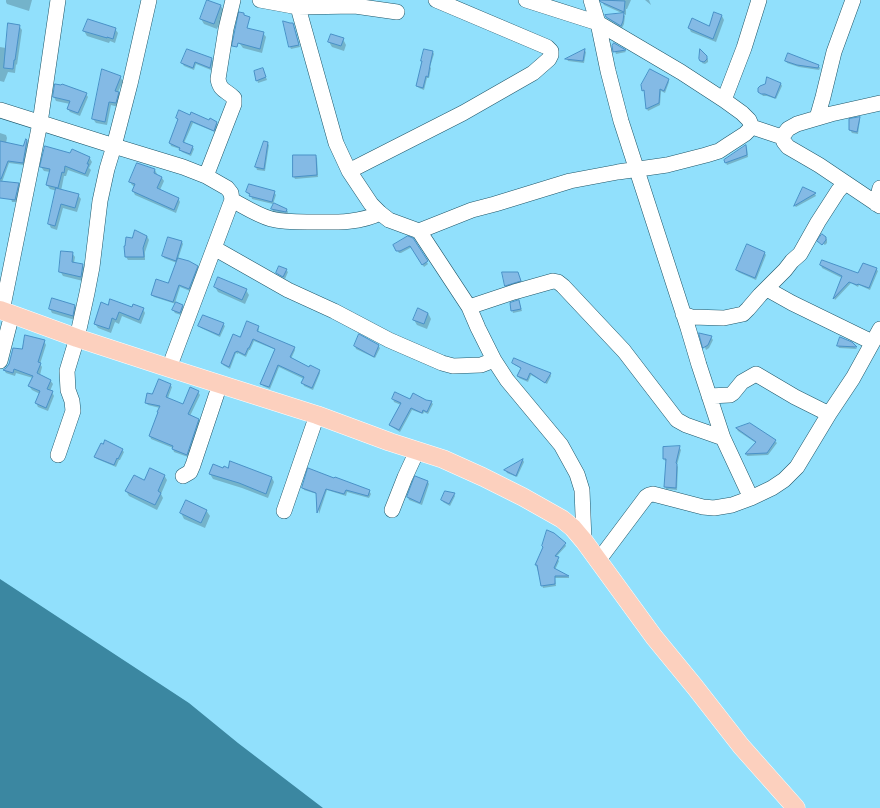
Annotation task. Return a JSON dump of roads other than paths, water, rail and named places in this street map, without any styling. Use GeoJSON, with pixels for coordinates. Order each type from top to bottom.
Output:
{"type":"FeatureCollection","features":[{"type":"Feature","properties":{"kind":"main road"},"geometry":{"type":"LineString","coordinates":[[5,312],[77,338],[317,415],[443,459],[523,497],[562,519],[573,528],[584,541],[654,637],[741,746],[796,808]]}},
{"type":"Feature","properties":{"kind":"street"},"geometry":{"type":"LineString","coordinates":[[0,361],[5,312],[40,123],[58,0]]}},
{"type":"Feature","properties":{"kind":"street"},"geometry":{"type":"LineString","coordinates":[[58,455],[73,411],[72,401],[68,390],[67,371],[77,338],[92,267],[100,201],[130,84],[149,0]]}},
{"type":"Feature","properties":{"kind":"street"},"geometry":{"type":"LineString","coordinates":[[206,176],[234,104],[234,98],[219,85],[218,79],[226,29],[233,0]]}},
{"type":"Feature","properties":{"kind":"street"},"geometry":{"type":"LineString","coordinates":[[260,0],[355,6],[397,12]]}},
{"type":"Feature","properties":{"kind":"street"},"geometry":{"type":"LineString","coordinates":[[349,171],[463,113],[508,88],[533,73],[549,59],[551,55],[551,51],[547,47],[436,0]]}},
{"type":"Feature","properties":{"kind":"street"},"geometry":{"type":"LineString","coordinates":[[526,0],[598,24],[681,72],[742,113],[752,127],[782,137],[788,146],[878,205],[880,188]]}},
{"type":"Feature","properties":{"kind":"street"},"geometry":{"type":"LineString","coordinates":[[591,0],[621,121],[709,396],[723,438],[752,498]]}},
{"type":"Feature","properties":{"kind":"street"},"geometry":{"type":"LineString","coordinates":[[724,100],[744,48],[759,0]]}},
{"type":"Feature","properties":{"kind":"street"},"geometry":{"type":"LineString","coordinates":[[817,118],[824,97],[834,52],[854,0]]}},
{"type":"Feature","properties":{"kind":"street"},"geometry":{"type":"LineString","coordinates":[[297,3],[336,143],[349,171],[371,204],[380,213],[389,220],[419,231],[469,307],[494,360],[507,380],[561,445],[577,474],[582,490],[584,541]]}},
{"type":"Feature","properties":{"kind":"street"},"geometry":{"type":"LineString","coordinates":[[782,137],[788,129],[797,124],[880,103]]}},
{"type":"Feature","properties":{"kind":"street"},"geometry":{"type":"LineString","coordinates":[[0,110],[183,167],[206,176],[228,188],[232,200],[169,368]]}},
{"type":"Feature","properties":{"kind":"street"},"geometry":{"type":"LineString","coordinates":[[419,231],[472,210],[570,181],[667,165],[719,151],[745,134],[752,127]]}},
{"type":"Feature","properties":{"kind":"street"},"geometry":{"type":"LineString","coordinates":[[683,314],[692,317],[724,318],[742,314],[800,254],[818,222],[838,191],[845,183]]}},
{"type":"Feature","properties":{"kind":"street"},"geometry":{"type":"LineString","coordinates":[[232,200],[259,215],[284,222],[341,222],[364,219],[380,213]]}},
{"type":"Feature","properties":{"kind":"street"},"geometry":{"type":"LineString","coordinates":[[214,248],[288,290],[334,311],[389,340],[442,364],[453,366],[481,365],[494,360]]}},
{"type":"Feature","properties":{"kind":"street"},"geometry":{"type":"LineString","coordinates":[[469,307],[520,290],[553,281],[558,282],[624,351],[677,420],[686,425],[723,438]]}},
{"type":"Feature","properties":{"kind":"street"},"geometry":{"type":"LineString","coordinates":[[767,289],[792,303],[872,342]]}},
{"type":"Feature","properties":{"kind":"street"},"geometry":{"type":"LineString","coordinates":[[598,561],[649,495],[653,494],[703,507],[714,508],[732,505],[752,498],[784,480],[796,467],[853,378],[880,329]]}},
{"type":"Feature","properties":{"kind":"street"},"geometry":{"type":"LineString","coordinates":[[709,396],[733,394],[742,382],[756,374],[795,397],[829,414]]}},
{"type":"Feature","properties":{"kind":"street"},"geometry":{"type":"LineString","coordinates":[[183,476],[190,472],[193,465],[220,384]]}},
{"type":"Feature","properties":{"kind":"street"},"geometry":{"type":"LineString","coordinates":[[284,511],[317,415]]}},
{"type":"Feature","properties":{"kind":"street"},"geometry":{"type":"LineString","coordinates":[[392,510],[417,451]]}},
{"type":"Feature","properties":{"kind":"water"},"geometry":{"type":"Polygon","coordinates":[[[0,579],[189,703],[238,743],[323,808],[0,808],[0,579]]]}}]}
